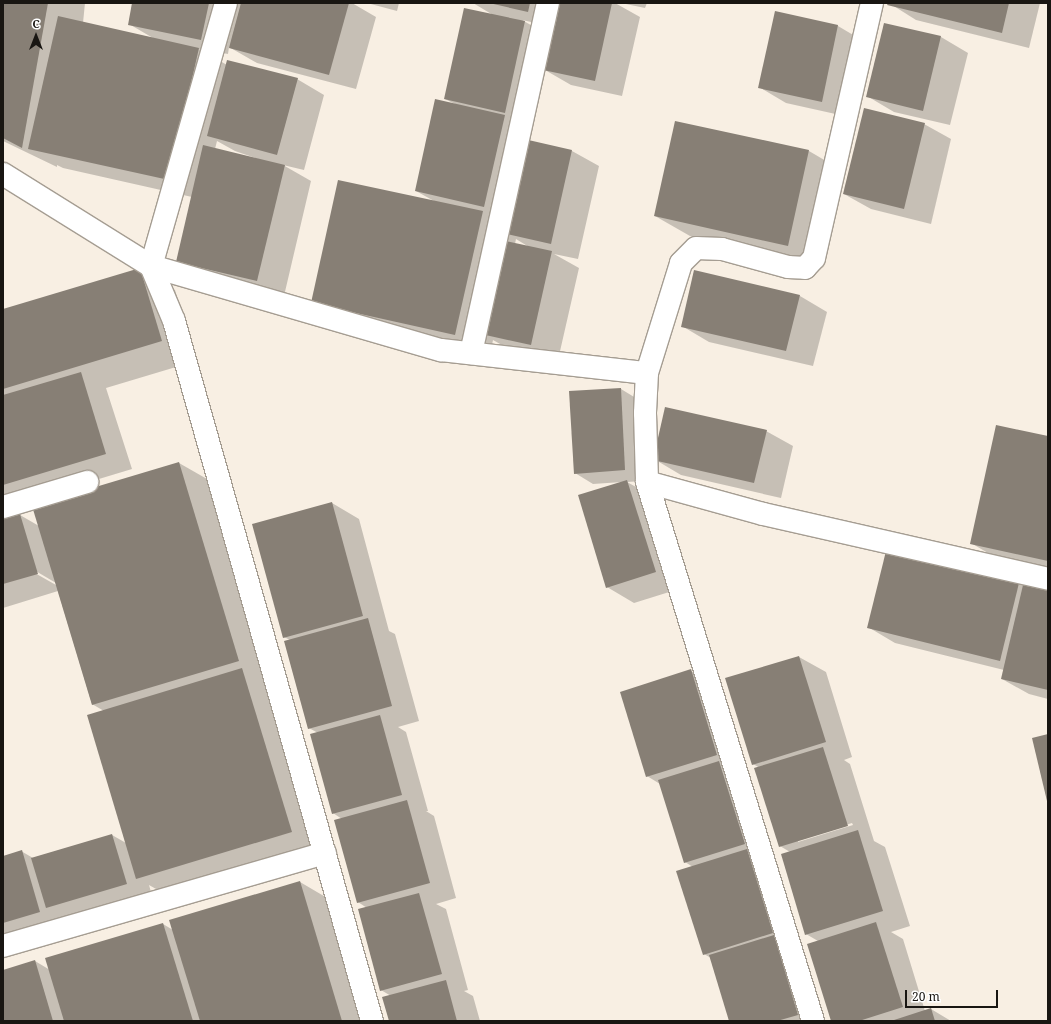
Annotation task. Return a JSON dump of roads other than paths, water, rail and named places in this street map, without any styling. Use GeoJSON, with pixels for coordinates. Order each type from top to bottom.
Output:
{"type":"FeatureCollection","features":[{"type":"Feature","properties":{"kind":"street"},"geometry":{"type":"LineString","coordinates":[[226,3],[151,266],[174,321],[372,1021]]}},
{"type":"Feature","properties":{"kind":"street"},"geometry":{"type":"LineString","coordinates":[[471,353],[548,3]]}},
{"type":"Feature","properties":{"kind":"street"},"geometry":{"type":"LineString","coordinates":[[813,1021],[647,482],[645,413],[647,373],[681,263],[696,248],[722,249],[788,267],[805,268],[814,258],[872,3]]}},
{"type":"Feature","properties":{"kind":"street"},"geometry":{"type":"LineString","coordinates":[[3,174],[151,266],[441,350],[647,373]]}},
{"type":"Feature","properties":{"kind":"street"},"geometry":{"type":"LineString","coordinates":[[3,507],[87,482]]}},
{"type":"Feature","properties":{"kind":"street"},"geometry":{"type":"LineString","coordinates":[[647,482],[763,514],[1048,579]]}},
{"type":"Feature","properties":{"kind":"street"},"geometry":{"type":"LineString","coordinates":[[3,946],[325,853]]}}]}
